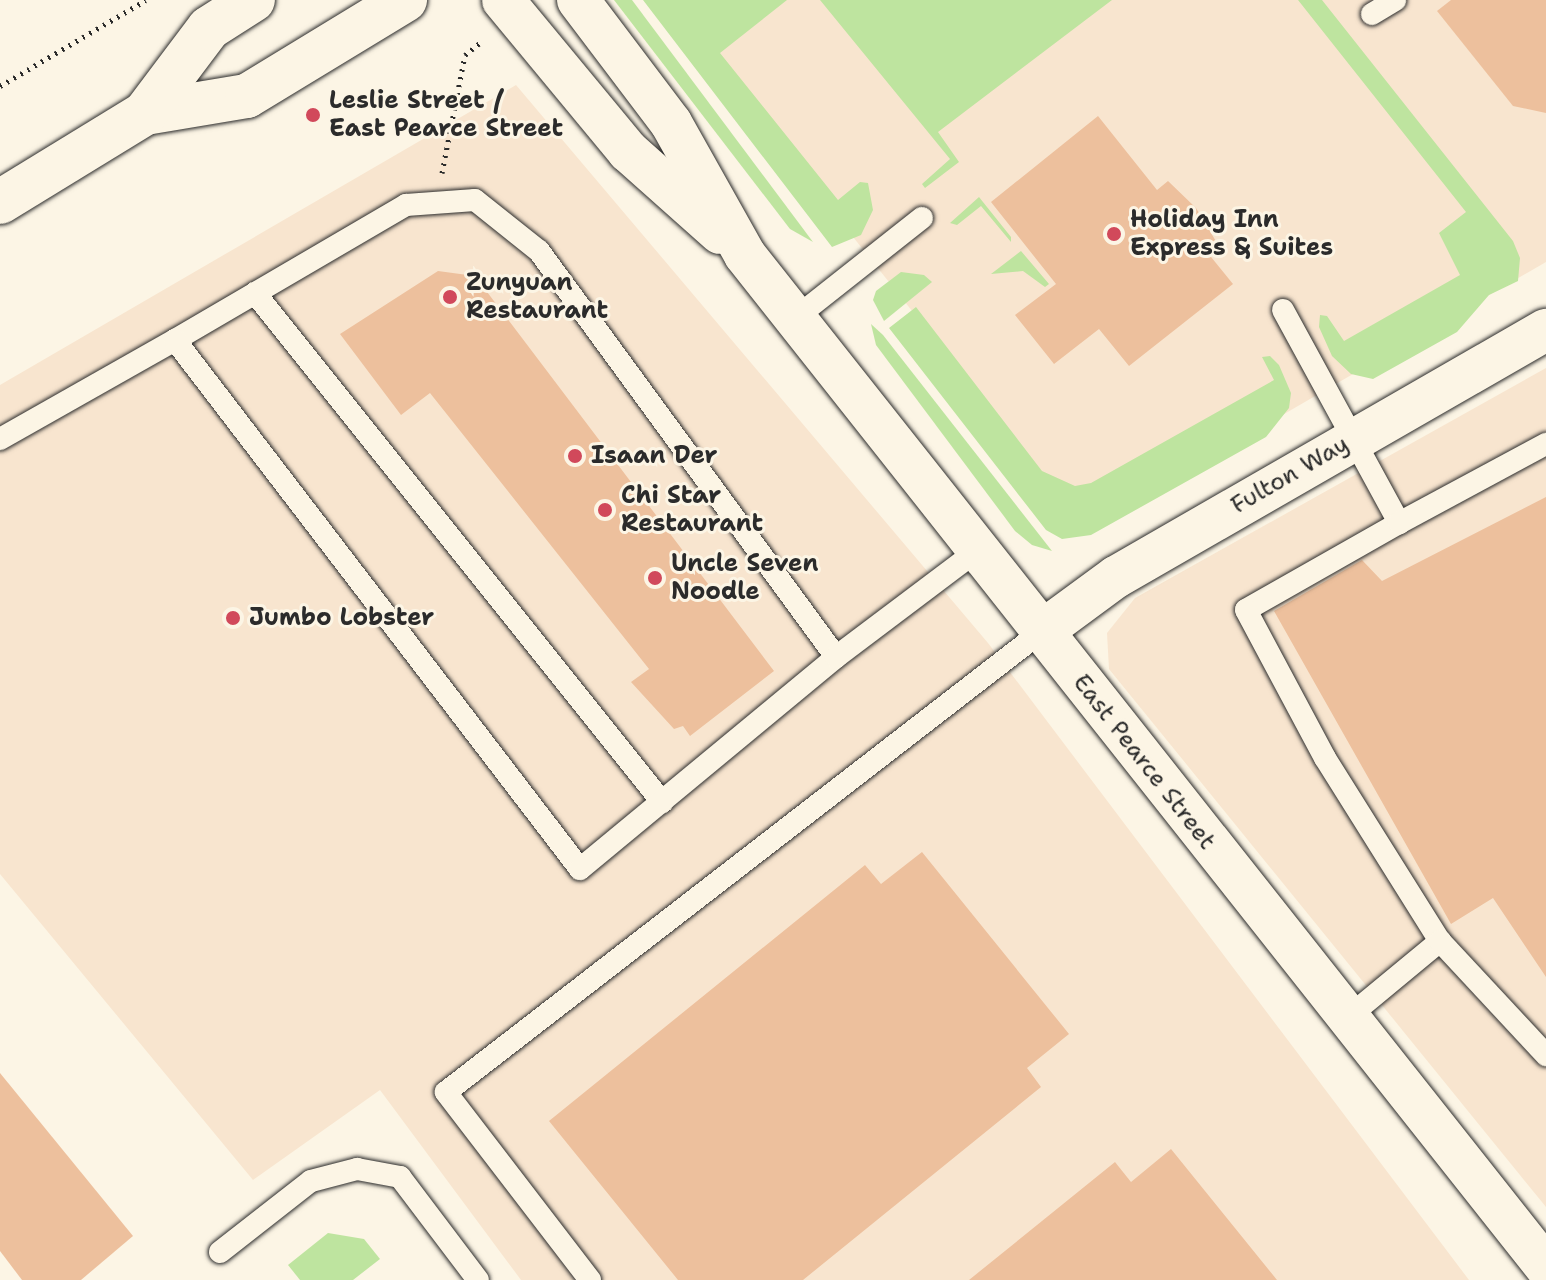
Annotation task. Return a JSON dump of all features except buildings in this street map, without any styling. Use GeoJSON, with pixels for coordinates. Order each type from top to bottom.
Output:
{"type":"FeatureCollection","features":[{"type":"Feature","properties":{"kind":"main road"},"geometry":{"type":"LineString","coordinates":[[0,202],[145,113],[209,28],[253,0]]}},
{"type":"Feature","properties":{"kind":"main road"},"geometry":{"type":"LineString","coordinates":[[145,113],[247,96],[405,0]]}},
{"type":"Feature","properties":{"kind":"street","name":"East Pearce Street"},"geometry":{"type":"LineString","coordinates":[[503,0],[628,151],[745,255]]}},
{"type":"Feature","properties":{"kind":"street","name":"East Pearce Street"},"geometry":{"type":"LineString","coordinates":[[578,0],[671,123],[745,255],[1546,1267]]}},
{"type":"Feature","properties":{"kind":"street","name":"Fulton Way"},"geometry":{"type":"LineString","coordinates":[[1041,632],[1116,577],[1546,330]]}},
{"type":"Feature","properties":{"kind":"lane"},"geometry":{"type":"LineString","coordinates":[[1372,14],[1395,0]]}},
{"type":"Feature","properties":{"kind":"lane"},"geometry":{"type":"LineString","coordinates":[[0,439],[406,205],[475,200],[539,251],[836,657]]}},
{"type":"Feature","properties":{"kind":"lane"},"geometry":{"type":"LineString","coordinates":[[794,319],[922,218]]}},
{"type":"Feature","properties":{"kind":"lane"},"geometry":{"type":"LineString","coordinates":[[255,293],[662,802]]}},
{"type":"Feature","properties":{"kind":"lane"},"geometry":{"type":"LineString","coordinates":[[1283,310],[1399,523]]}},
{"type":"Feature","properties":{"kind":"lane"},"geometry":{"type":"LineString","coordinates":[[175,340],[580,869],[836,657],[978,550]]}},
{"type":"Feature","properties":{"kind":"lane"},"geometry":{"type":"LineString","coordinates":[[1546,444],[1246,610],[1325,758],[1440,941],[1546,1055]]}},
{"type":"Feature","properties":{"kind":"lane"},"geometry":{"type":"LineString","coordinates":[[590,1280],[446,1092],[1041,632]]}},
{"type":"Feature","properties":{"kind":"lane"},"geometry":{"type":"LineString","coordinates":[[1347,1018],[1440,941]]}},
{"type":"Feature","properties":{"kind":"lane"},"geometry":{"type":"LineString","coordinates":[[220,1252],[311,1181],[357,1169],[400,1177],[478,1280]]}},
{"type":"Feature","properties":{"kind":"path"},"geometry":{"type":"LineString","coordinates":[[0,86],[146,0]]}},
{"type":"Feature","properties":{"kind":"path"},"geometry":{"type":"LineString","coordinates":[[435,204],[465,55],[480,43]]}},
{"type":"Feature","properties":{"kind":"shaded area"},"geometry":{"type":"Polygon","coordinates":[[[664,0],[1546,0],[1546,262],[1086,529],[664,0]]]}},
{"type":"Feature","properties":{"kind":"shaded area"},"geometry":{"type":"Polygon","coordinates":[[[516,85],[988,643],[1469,1280],[521,1280],[380,1090],[253,1180],[0,874],[0,385],[516,85]]]}},
{"type":"Feature","properties":{"kind":"shaded area"},"geometry":{"type":"Polygon","coordinates":[[[1546,368],[1546,1207],[1109,669],[1107,633],[1135,598],[1546,368]]]}},
{"type":"Feature","properties":{"kind":"green space"},"geometry":{"type":"Polygon","coordinates":[[[614,0],[632,0],[813,242],[790,229],[614,0]]]}},
{"type":"Feature","properties":{"kind":"green space"},"geometry":{"type":"Polygon","coordinates":[[[643,0],[787,0],[720,53],[838,200],[860,182],[868,183],[873,210],[861,235],[832,247],[643,0]]]}},
{"type":"Feature","properties":{"kind":"green space"},"geometry":{"type":"Polygon","coordinates":[[[820,0],[1112,0],[938,132],[959,162],[925,188],[922,184],[950,159],[820,0]]]}},
{"type":"Feature","properties":{"kind":"green space"},"geometry":{"type":"Polygon","coordinates":[[[1298,0],[1322,0],[1513,241],[1520,258],[1518,281],[1489,295],[1457,332],[1373,379],[1351,374],[1332,356],[1319,327],[1320,315],[1327,316],[1344,341],[1460,275],[1439,233],[1466,212],[1298,0]]]}},
{"type":"Feature","properties":{"kind":"green space"},"geometry":{"type":"Polygon","coordinates":[[[979,197],[1011,237],[1011,242],[981,206],[957,225],[950,223],[979,197]]]}},
{"type":"Feature","properties":{"kind":"green space"},"geometry":{"type":"Polygon","coordinates":[[[1021,251],[1049,284],[1045,287],[1023,271],[991,274],[1021,251]]]}},
{"type":"Feature","properties":{"kind":"green space"},"geometry":{"type":"Polygon","coordinates":[[[901,272],[924,275],[932,282],[884,321],[873,300],[876,291],[901,272]]]}},
{"type":"Feature","properties":{"kind":"green space"},"geometry":{"type":"Polygon","coordinates":[[[916,307],[1042,471],[1075,486],[1091,483],[1274,380],[1262,357],[1270,356],[1279,365],[1291,393],[1289,408],[1266,437],[1091,535],[1062,539],[1046,530],[889,328],[916,307]]]}},
{"type":"Feature","properties":{"kind":"green space"},"geometry":{"type":"Polygon","coordinates":[[[871,324],[883,335],[1052,551],[1032,545],[1015,531],[876,345],[871,324]]]}},
{"type":"Feature","properties":{"kind":"green space"},"geometry":{"type":"Polygon","coordinates":[[[328,1233],[364,1239],[380,1259],[353,1280],[300,1280],[288,1265],[328,1233]]]}},
{"type":"Feature","properties":{"kind":"place","name":"Leslie Street / East Pearce Street"},"geometry":{"type":"Point","coordinates":[313,115]}},
{"type":"Feature","properties":{"kind":"place","name":"Holiday Inn Express & Suites"},"geometry":{"type":"Point","coordinates":[1114,234]}},
{"type":"Feature","properties":{"kind":"place","name":"Zunyuan Restaurant"},"geometry":{"type":"Point","coordinates":[450,297]}},
{"type":"Feature","properties":{"kind":"place","name":"Isaan Der"},"geometry":{"type":"Point","coordinates":[575,456]}},
{"type":"Feature","properties":{"kind":"place","name":"Chi Star Restaurant"},"geometry":{"type":"Point","coordinates":[605,510]}},
{"type":"Feature","properties":{"kind":"place","name":"Uncle Seven Noodle"},"geometry":{"type":"Point","coordinates":[655,578]}},
{"type":"Feature","properties":{"kind":"place","name":"Jumbo Lobster"},"geometry":{"type":"Point","coordinates":[233,618]}}]}
